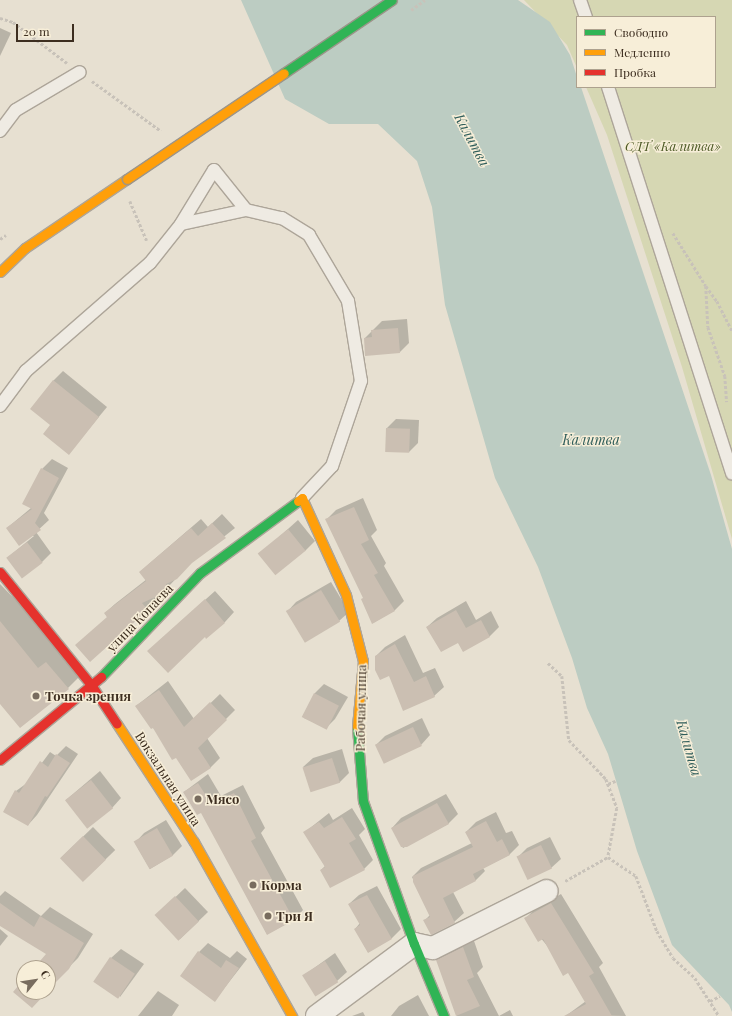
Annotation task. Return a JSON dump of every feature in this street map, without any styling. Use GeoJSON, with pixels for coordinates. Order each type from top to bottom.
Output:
{"type":"FeatureCollection","features":[{"type":"Feature","properties":{"kind":"main road"},"geometry":{"type":"LineString","coordinates":[[0,272],[25,248],[392,0]]}},
{"type":"Feature","properties":{"kind":"main road","name":"улица Копаева"},"geometry":{"type":"LineString","coordinates":[[0,760],[92,686],[200,573],[302,498]]}},
{"type":"Feature","properties":{"kind":"main road","name":"Рабочая улица"},"geometry":{"type":"LineString","coordinates":[[302,498],[346,595],[363,661],[357,732],[364,801],[414,944],[444,1016]]}},
{"type":"Feature","properties":{"kind":"main road","name":"Вокзальная улица"},"geometry":{"type":"LineString","coordinates":[[0,572],[92,686],[194,842],[292,1016]]}},
{"type":"Feature","properties":{"kind":"street"},"geometry":{"type":"LineString","coordinates":[[317,1016],[414,944],[433,948],[547,891]]}},
{"type":"Feature","properties":{"kind":"lane"},"geometry":{"type":"LineString","coordinates":[[580,0],[586,16]]}},
{"type":"Feature","properties":{"kind":"lane"},"geometry":{"type":"LineString","coordinates":[[0,131],[16,110],[80,72]]}},
{"type":"Feature","properties":{"kind":"lane"},"geometry":{"type":"LineString","coordinates":[[608,88],[732,474]]}},
{"type":"Feature","properties":{"kind":"lane"},"geometry":{"type":"LineString","coordinates":[[0,406],[26,371],[156,255],[181,224],[214,170],[246,210]]}},
{"type":"Feature","properties":{"kind":"lane"},"geometry":{"type":"LineString","coordinates":[[181,224],[246,210],[282,218],[309,236],[348,301],[360,381],[332,466],[302,498]]}},
{"type":"Feature","properties":{"kind":"path"},"geometry":{"type":"LineString","coordinates":[[0,18],[12,22],[163,133]]}},
{"type":"Feature","properties":{"kind":"path"},"geometry":{"type":"LineString","coordinates":[[130,200],[148,243],[156,255]]}},
{"type":"Feature","properties":{"kind":"path"},"geometry":{"type":"LineString","coordinates":[[706,286],[717,301],[732,330]]}},
{"type":"Feature","properties":{"kind":"path"},"geometry":{"type":"LineString","coordinates":[[548,663],[562,676],[569,740],[596,766],[608,784],[617,808],[608,857]]}},
{"type":"Feature","properties":{"kind":"path"},"geometry":{"type":"LineString","coordinates":[[608,784],[616,781]]}},
{"type":"Feature","properties":{"kind":"path"},"geometry":{"type":"LineString","coordinates":[[547,891],[608,857]]}},
{"type":"Feature","properties":{"kind":"path"},"geometry":{"type":"LineString","coordinates":[[608,857],[636,876],[657,931],[669,952],[695,978],[720,1016]]}},
{"type":"Feature","properties":{"kind":"path"},"geometry":{"type":"LineString","coordinates":[[710,1001],[720,996]]}},
{"type":"Feature","properties":{"kind":"green space","name":"СДТ «Калитва»"},"geometry":{"type":"Polygon","coordinates":[[[524,0],[732,0],[732,539],[682,367],[607,135],[586,88],[716,88],[716,16],[576,16],[576,66],[567,45],[524,0]]]}},
{"type":"Feature","properties":{"kind":"water","name":"Калитва"},"geometry":{"type":"Polygon","coordinates":[[[241,0],[518,0],[550,22],[570,55],[576,74],[576,88],[581,88],[711,475],[732,549],[732,1012],[729,1005],[672,945],[637,851],[608,754],[587,708],[572,658],[538,567],[495,478],[445,305],[432,207],[417,161],[378,124],[329,124],[285,99],[241,0]]]}},
{"type":"Feature","properties":{"kind":"building"},"geometry":{"type":"Polygon","coordinates":[[[398,328],[400,353],[365,356],[364,338],[372,337],[371,330],[398,328]]]}},
{"type":"Feature","properties":{"kind":"building"},"geometry":{"type":"Polygon","coordinates":[[[53,380],[99,417],[69,455],[43,434],[50,425],[30,409],[53,380]]]}},
{"type":"Feature","properties":{"kind":"building"},"geometry":{"type":"Polygon","coordinates":[[[386,428],[410,429],[409,453],[385,452],[386,428]]]}},
{"type":"Feature","properties":{"kind":"building"},"geometry":{"type":"Polygon","coordinates":[[[41,468],[59,478],[35,523],[41,530],[19,546],[6,528],[32,509],[22,504],[41,468]]]}},
{"type":"Feature","properties":{"kind":"building"},"geometry":{"type":"Polygon","coordinates":[[[354,507],[369,540],[361,544],[378,573],[374,575],[395,611],[372,624],[361,599],[363,598],[325,519],[354,507]]]}},
{"type":"Feature","properties":{"kind":"building"},"geometry":{"type":"Polygon","coordinates":[[[212,523],[226,538],[192,563],[177,579],[166,584],[168,589],[164,593],[142,603],[148,610],[90,662],[75,645],[107,617],[104,613],[146,581],[139,572],[191,528],[198,536],[212,523]]]}},
{"type":"Feature","properties":{"kind":"building"},"geometry":{"type":"Polygon","coordinates":[[[288,529],[306,551],[275,575],[258,554],[288,529]]]}},
{"type":"Feature","properties":{"kind":"building"},"geometry":{"type":"Polygon","coordinates":[[[27,542],[43,563],[22,578],[6,558],[27,542]]]}},
{"type":"Feature","properties":{"kind":"building"},"geometry":{"type":"Polygon","coordinates":[[[321,590],[340,622],[305,643],[286,611],[321,590]]]}},
{"type":"Feature","properties":{"kind":"building"},"geometry":{"type":"Polygon","coordinates":[[[205,599],[225,623],[206,639],[205,637],[168,673],[147,651],[205,599]]]}},
{"type":"Feature","properties":{"kind":"building"},"geometry":{"type":"Polygon","coordinates":[[[456,610],[466,628],[481,620],[490,637],[463,652],[458,643],[441,652],[426,627],[456,610]]]}},
{"type":"Feature","properties":{"kind":"building"},"geometry":{"type":"Polygon","coordinates":[[[0,621],[38,668],[46,662],[69,689],[20,728],[0,704],[0,621]]]}},
{"type":"Feature","properties":{"kind":"building"},"geometry":{"type":"Polygon","coordinates":[[[395,644],[414,682],[426,676],[435,697],[403,711],[389,676],[380,680],[375,670],[375,656],[395,644]]]}},
{"type":"Feature","properties":{"kind":"building"},"geometry":{"type":"Polygon","coordinates":[[[159,690],[184,727],[210,702],[227,720],[198,748],[211,768],[191,781],[176,758],[172,760],[153,728],[151,729],[135,706],[159,690]]]}},
{"type":"Feature","properties":{"kind":"building"},"geometry":{"type":"Polygon","coordinates":[[[314,693],[339,706],[327,730],[302,717],[314,693]]]}},
{"type":"Feature","properties":{"kind":"building"},"geometry":{"type":"Polygon","coordinates":[[[413,727],[422,746],[384,764],[375,745],[413,727]]]}},
{"type":"Feature","properties":{"kind":"building"},"geometry":{"type":"Polygon","coordinates":[[[56,754],[70,763],[47,797],[45,796],[28,826],[3,812],[15,790],[19,793],[40,761],[48,767],[56,754]]]}},
{"type":"Feature","properties":{"kind":"building"},"geometry":{"type":"Polygon","coordinates":[[[332,758],[340,783],[311,792],[303,768],[332,758]]]}},
{"type":"Feature","properties":{"kind":"building"},"geometry":{"type":"Polygon","coordinates":[[[91,780],[113,808],[87,829],[65,800],[91,780]]]}},
{"type":"Feature","properties":{"kind":"building"},"geometry":{"type":"Polygon","coordinates":[[[198,783],[212,805],[234,793],[256,838],[251,841],[294,920],[267,935],[201,813],[197,815],[183,792],[198,783]]]}},
{"type":"Feature","properties":{"kind":"building"},"geometry":{"type":"Polygon","coordinates":[[[437,803],[449,824],[407,847],[401,847],[391,828],[437,803]]]}},
{"type":"Feature","properties":{"kind":"building"},"geometry":{"type":"Polygon","coordinates":[[[342,817],[356,839],[349,843],[365,870],[330,888],[320,870],[325,867],[303,832],[319,822],[324,828],[342,817]]]}},
{"type":"Feature","properties":{"kind":"building"},"geometry":{"type":"Polygon","coordinates":[[[486,821],[497,842],[502,839],[510,855],[473,874],[476,881],[443,898],[455,923],[431,935],[423,920],[430,917],[413,882],[413,876],[473,847],[465,832],[486,821]]]}},
{"type":"Feature","properties":{"kind":"building"},"geometry":{"type":"Polygon","coordinates":[[[157,828],[173,856],[150,869],[134,842],[157,828]]]}},
{"type":"Feature","properties":{"kind":"building"},"geometry":{"type":"Polygon","coordinates":[[[83,836],[106,860],[83,882],[60,858],[83,836]]]}},
{"type":"Feature","properties":{"kind":"building"},"geometry":{"type":"Polygon","coordinates":[[[541,845],[552,869],[528,880],[517,856],[541,845]]]}},
{"type":"Feature","properties":{"kind":"building"},"geometry":{"type":"Polygon","coordinates":[[[367,895],[392,939],[368,953],[354,929],[360,925],[348,904],[367,895]]]}},
{"type":"Feature","properties":{"kind":"building"},"geometry":{"type":"Polygon","coordinates":[[[175,896],[199,922],[178,941],[155,915],[175,896]]]}},
{"type":"Feature","properties":{"kind":"building"},"geometry":{"type":"Polygon","coordinates":[[[0,903],[34,927],[40,916],[84,943],[69,969],[56,982],[56,960],[41,960],[46,954],[0,926],[0,903]]]}},
{"type":"Feature","properties":{"kind":"building"},"geometry":{"type":"Polygon","coordinates":[[[551,903],[594,973],[589,976],[612,1016],[564,1016],[586,1004],[568,973],[563,976],[543,939],[538,942],[524,918],[551,903]]]}},
{"type":"Feature","properties":{"kind":"building"},"geometry":{"type":"Polygon","coordinates":[[[463,947],[474,977],[467,980],[480,1006],[456,1016],[436,960],[463,947]]]}},
{"type":"Feature","properties":{"kind":"building"},"geometry":{"type":"Polygon","coordinates":[[[198,951],[221,968],[226,960],[239,968],[215,1002],[180,976],[198,951]]]}},
{"type":"Feature","properties":{"kind":"building"},"geometry":{"type":"Polygon","coordinates":[[[110,957],[135,974],[118,999],[93,982],[110,957]]]}},
{"type":"Feature","properties":{"kind":"building"},"geometry":{"type":"Polygon","coordinates":[[[325,961],[338,982],[315,997],[302,975],[325,961]]]}},
{"type":"Feature","properties":{"kind":"building"},"geometry":{"type":"Polygon","coordinates":[[[22,1000],[40,1000],[32,1008],[22,1000]]]}},
{"type":"Feature","properties":{"kind":"traffic: fast"},"geometry":{"type":"LineString","coordinates":[[284,73],[392,0]]}},
{"type":"Feature","properties":{"kind":"traffic: fast"},"geometry":{"type":"LineString","coordinates":[[101,677],[200,573],[298,501]]}},
{"type":"Feature","properties":{"kind":"traffic: fast"},"geometry":{"type":"LineString","coordinates":[[357,727],[363,801],[414,944],[444,1016]]}},
{"type":"Feature","properties":{"kind":"traffic: slow"},"geometry":{"type":"LineString","coordinates":[[127,179],[284,73]]}},
{"type":"Feature","properties":{"kind":"traffic: slow"},"geometry":{"type":"LineString","coordinates":[[0,272],[25,248],[127,179]]}},
{"type":"Feature","properties":{"kind":"traffic: slow"},"geometry":{"type":"LineString","coordinates":[[298,501],[302,498],[346,595],[363,661],[357,727]]}},
{"type":"Feature","properties":{"kind":"traffic: slow"},"geometry":{"type":"LineString","coordinates":[[117,724],[194,842],[292,1016]]}},
{"type":"Feature","properties":{"kind":"traffic: jam"},"geometry":{"type":"LineString","coordinates":[[0,572],[92,686],[117,724]]}},
{"type":"Feature","properties":{"kind":"traffic: jam"},"geometry":{"type":"LineString","coordinates":[[0,760],[101,677]]}},
{"type":"Feature","properties":{"kind":"place","name":"Точка зрения"},"geometry":{"type":"Point","coordinates":[36,696]}},
{"type":"Feature","properties":{"kind":"place","name":"Мясо"},"geometry":{"type":"Point","coordinates":[198,799]}},
{"type":"Feature","properties":{"kind":"place","name":"Корма"},"geometry":{"type":"Point","coordinates":[253,885]}},
{"type":"Feature","properties":{"kind":"place","name":"Три Я"},"geometry":{"type":"Point","coordinates":[268,916]}}]}
